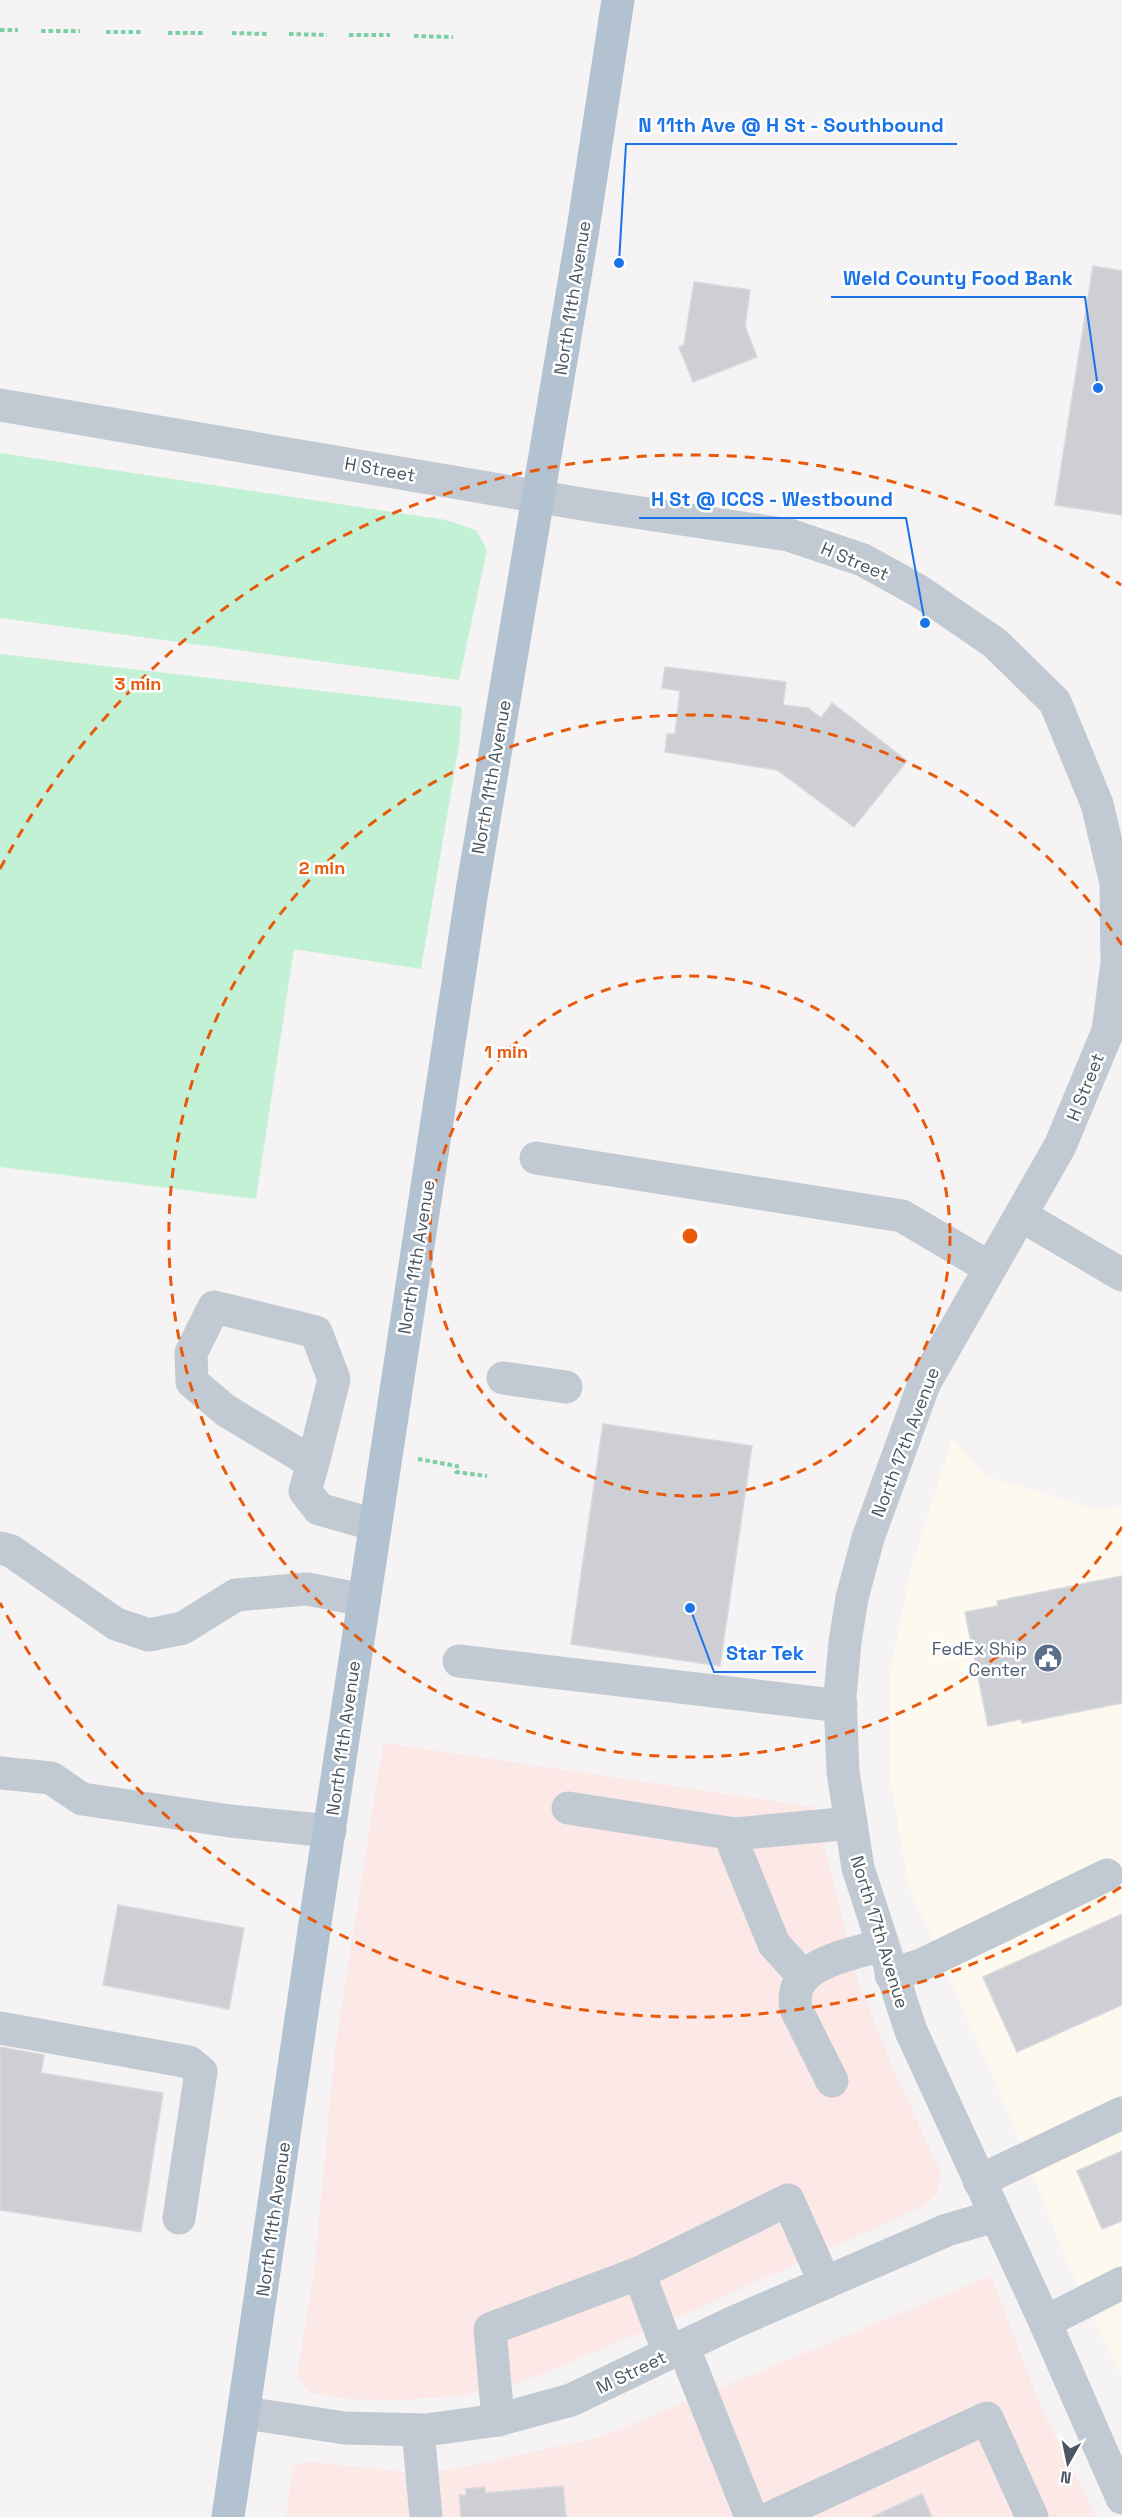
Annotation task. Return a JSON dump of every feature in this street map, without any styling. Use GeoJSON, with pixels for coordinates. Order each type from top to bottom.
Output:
{"type":"FeatureCollection","features":[{"type":"Feature","properties":{"kind":"main road","name":"North 11th Avenue"},"geometry":{"type":"LineString","coordinates":[[228,2517],[472,891],[539,496],[618,0]]}},
{"type":"Feature","properties":{"kind":"street","name":"H Street"},"geometry":{"type":"LineString","coordinates":[[0,405],[539,496],[789,535],[863,560],[920,591],[995,643],[1055,702],[1096,804],[1116,883],[1118,963],[1108,1031],[1060,1146],[1022,1216]]}},
{"type":"Feature","properties":{"kind":"street"},"geometry":{"type":"LineString","coordinates":[[536,1158],[902,1216],[990,1268]]}},
{"type":"Feature","properties":{"kind":"street","name":"North 17th Avenue"},"geometry":{"type":"LineString","coordinates":[[1022,1216],[924,1384],[868,1538],[850,1609],[841,1706],[843,1772],[858,1868],[886,1960],[911,2031],[1045,2322],[1122,2498]]}},
{"type":"Feature","properties":{"kind":"street"},"geometry":{"type":"LineString","coordinates":[[1022,1216],[1122,1275]]}},
{"type":"Feature","properties":{"kind":"street"},"geometry":{"type":"LineString","coordinates":[[313,1463],[225,1410],[192,1382],[191,1353],[214,1308],[316,1332],[334,1379],[313,1463],[305,1491],[319,1509],[375,1526]]}},
{"type":"Feature","properties":{"kind":"street"},"geometry":{"type":"LineString","coordinates":[[502,1378],[566,1387]]}},
{"type":"Feature","properties":{"kind":"street"},"geometry":{"type":"LineString","coordinates":[[0,1548],[11,1551],[116,1624],[149,1635],[183,1628],[236,1595],[307,1589],[364,1600]]}},
{"type":"Feature","properties":{"kind":"street"},"geometry":{"type":"LineString","coordinates":[[459,1661],[841,1706]]}},
{"type":"Feature","properties":{"kind":"street"},"geometry":{"type":"LineString","coordinates":[[0,1773],[51,1778],[82,1799],[230,1821],[330,1831]]}},
{"type":"Feature","properties":{"kind":"street"},"geometry":{"type":"LineString","coordinates":[[568,1808],[735,1834],[851,1823]]}},
{"type":"Feature","properties":{"kind":"street"},"geometry":{"type":"LineString","coordinates":[[735,1834],[734,1846],[774,1944],[803,1976]]}},
{"type":"Feature","properties":{"kind":"street"},"geometry":{"type":"LineString","coordinates":[[832,2081],[796,2009],[794,1996],[803,1976],[813,1968],[886,1960],[921,1965],[1107,1875]]}},
{"type":"Feature","properties":{"kind":"street"},"geometry":{"type":"LineString","coordinates":[[0,2028],[189,2062],[201,2072],[179,2218]]}},
{"type":"Feature","properties":{"kind":"street"},"geometry":{"type":"LineString","coordinates":[[979,2181],[1122,2113]]}},
{"type":"Feature","properties":{"kind":"street"},"geometry":{"type":"LineString","coordinates":[[498,2420],[490,2329],[639,2273],[788,2200],[825,2283]]}},
{"type":"Feature","properties":{"kind":"street","name":"M Street"},"geometry":{"type":"LineString","coordinates":[[245,2413],[345,2428],[418,2430],[498,2420],[571,2400],[676,2350],[947,2230],[995,2216]]}},
{"type":"Feature","properties":{"kind":"street"},"geometry":{"type":"LineString","coordinates":[[639,2273],[751,2517]]}},
{"type":"Feature","properties":{"kind":"street"},"geometry":{"type":"LineString","coordinates":[[1045,2322],[1122,2283]]}},
{"type":"Feature","properties":{"kind":"street"},"geometry":{"type":"LineString","coordinates":[[772,2517],[987,2418],[1032,2517]]}},
{"type":"Feature","properties":{"kind":"street"},"geometry":{"type":"LineString","coordinates":[[418,2430],[426,2517]]}},
{"type":"Feature","properties":{"kind":"path"},"geometry":{"type":"LineString","coordinates":[[0,30],[18,30]]}},
{"type":"Feature","properties":{"kind":"path"},"geometry":{"type":"LineString","coordinates":[[41,31],[80,31]]}},
{"type":"Feature","properties":{"kind":"path"},"geometry":{"type":"LineString","coordinates":[[106,32],[142,32]]}},
{"type":"Feature","properties":{"kind":"path"},"geometry":{"type":"LineString","coordinates":[[168,33],[203,33]]}},
{"type":"Feature","properties":{"kind":"path"},"geometry":{"type":"LineString","coordinates":[[232,33],[267,33]]}},
{"type":"Feature","properties":{"kind":"path"},"geometry":{"type":"LineString","coordinates":[[289,34],[327,35]]}},
{"type":"Feature","properties":{"kind":"path"},"geometry":{"type":"LineString","coordinates":[[349,35],[390,35]]}},
{"type":"Feature","properties":{"kind":"path"},"geometry":{"type":"LineString","coordinates":[[414,36],[453,37]]}},
{"type":"Feature","properties":{"kind":"path"},"geometry":{"type":"LineString","coordinates":[[418,1459],[457,1466],[456,1472],[487,1476]]}},
{"type":"Feature","properties":{"kind":"shaded area"},"geometry":{"type":"Polygon","coordinates":[[[952,1439],[986,1476],[1099,1510],[1122,1506],[1122,2377],[1069,2267],[1003,2099],[909,1887],[891,1784],[891,1666],[912,1566],[952,1439]]]}},
{"type":"Feature","properties":{"kind":"shaded area"},"geometry":{"type":"Polygon","coordinates":[[[383,1743],[814,1807],[858,1981],[893,2068],[940,2171],[938,2191],[926,2205],[681,2316],[520,2383],[467,2395],[400,2400],[350,2399],[312,2393],[306,2389],[297,2376],[314,2274],[335,2050],[383,1743]]]}},
{"type":"Feature","properties":{"kind":"shaded area"},"geometry":{"type":"Polygon","coordinates":[[[991,2276],[1043,2412],[1096,2517],[286,2517],[293,2465],[312,2462],[406,2472],[455,2469],[601,2437],[991,2276]]]}},
{"type":"Feature","properties":{"kind":"green space"},"geometry":{"type":"Polygon","coordinates":[[[0,453],[446,520],[476,530],[487,550],[459,680],[0,618],[0,453]]]}},
{"type":"Feature","properties":{"kind":"green space"},"geometry":{"type":"Polygon","coordinates":[[[0,654],[462,707],[459,745],[421,969],[294,949],[256,1199],[0,1167],[0,654]]]}},
{"type":"Feature","properties":{"kind":"building"},"geometry":{"type":"Polygon","coordinates":[[[1093,266],[1122,271],[1122,515],[1055,505],[1093,266]]]}},
{"type":"Feature","properties":{"kind":"building"},"geometry":{"type":"Polygon","coordinates":[[[694,282],[750,290],[745,326],[757,357],[693,382],[679,347],[684,345],[694,282]]]}},
{"type":"Feature","properties":{"kind":"building"},"geometry":{"type":"Polygon","coordinates":[[[665,667],[786,682],[783,705],[808,708],[821,718],[832,703],[907,761],[854,827],[777,770],[665,752],[667,734],[675,734],[680,691],[662,688],[665,667]]]}},
{"type":"Feature","properties":{"kind":"building"},"geometry":{"type":"Polygon","coordinates":[[[603,1424],[752,1446],[720,1666],[571,1644],[603,1424]]]}},
{"type":"Feature","properties":{"kind":"building","name":"FedEx Ship Center"},"geometry":{"type":"Polygon","coordinates":[[[1122,1576],[1122,1703],[1022,1723],[1021,1719],[988,1726],[965,1612],[998,1606],[997,1601],[1122,1576]]]}},
{"type":"Feature","properties":{"kind":"building"},"geometry":{"type":"Polygon","coordinates":[[[118,1905],[244,1928],[229,2009],[103,1985],[118,1905]]]}},
{"type":"Feature","properties":{"kind":"building"},"geometry":{"type":"Polygon","coordinates":[[[1122,1914],[1122,2005],[1017,2052],[983,1977],[1122,1914]]]}},
{"type":"Feature","properties":{"kind":"building"},"geometry":{"type":"Polygon","coordinates":[[[0,2047],[44,2055],[41,2073],[163,2093],[141,2232],[0,2210],[0,2047]]]}},
{"type":"Feature","properties":{"kind":"building"},"geometry":{"type":"Polygon","coordinates":[[[1122,2151],[1122,2221],[1102,2229],[1077,2171],[1122,2151]]]}},
{"type":"Feature","properties":{"kind":"building"},"geometry":{"type":"Polygon","coordinates":[[[563,2486],[566,2517],[461,2517],[459,2495],[466,2495],[466,2489],[485,2487],[485,2493],[563,2486]]]}},
{"type":"Feature","properties":{"kind":"building"},"geometry":{"type":"Polygon","coordinates":[[[922,2494],[932,2517],[872,2517],[922,2494]]]}},
{"type":"Feature","properties":{"kind":"place","name":"N 11th Ave @ H St - Southbound"},"geometry":{"type":"Point","coordinates":[619,263]}},
{"type":"Feature","properties":{"kind":"place","name":"Weld County Food Bank"},"geometry":{"type":"Point","coordinates":[1098,388]}},
{"type":"Feature","properties":{"kind":"place","name":"H St @ ICCS - Westbound"},"geometry":{"type":"Point","coordinates":[925,623]}},
{"type":"Feature","properties":{"kind":"place","name":"Star Tek"},"geometry":{"type":"Point","coordinates":[690,1608]}},
{"type":"Feature","properties":{"kind":"place","name":"FedEx Ship Center"},"geometry":{"type":"Point","coordinates":[1048,1658]}}]}
